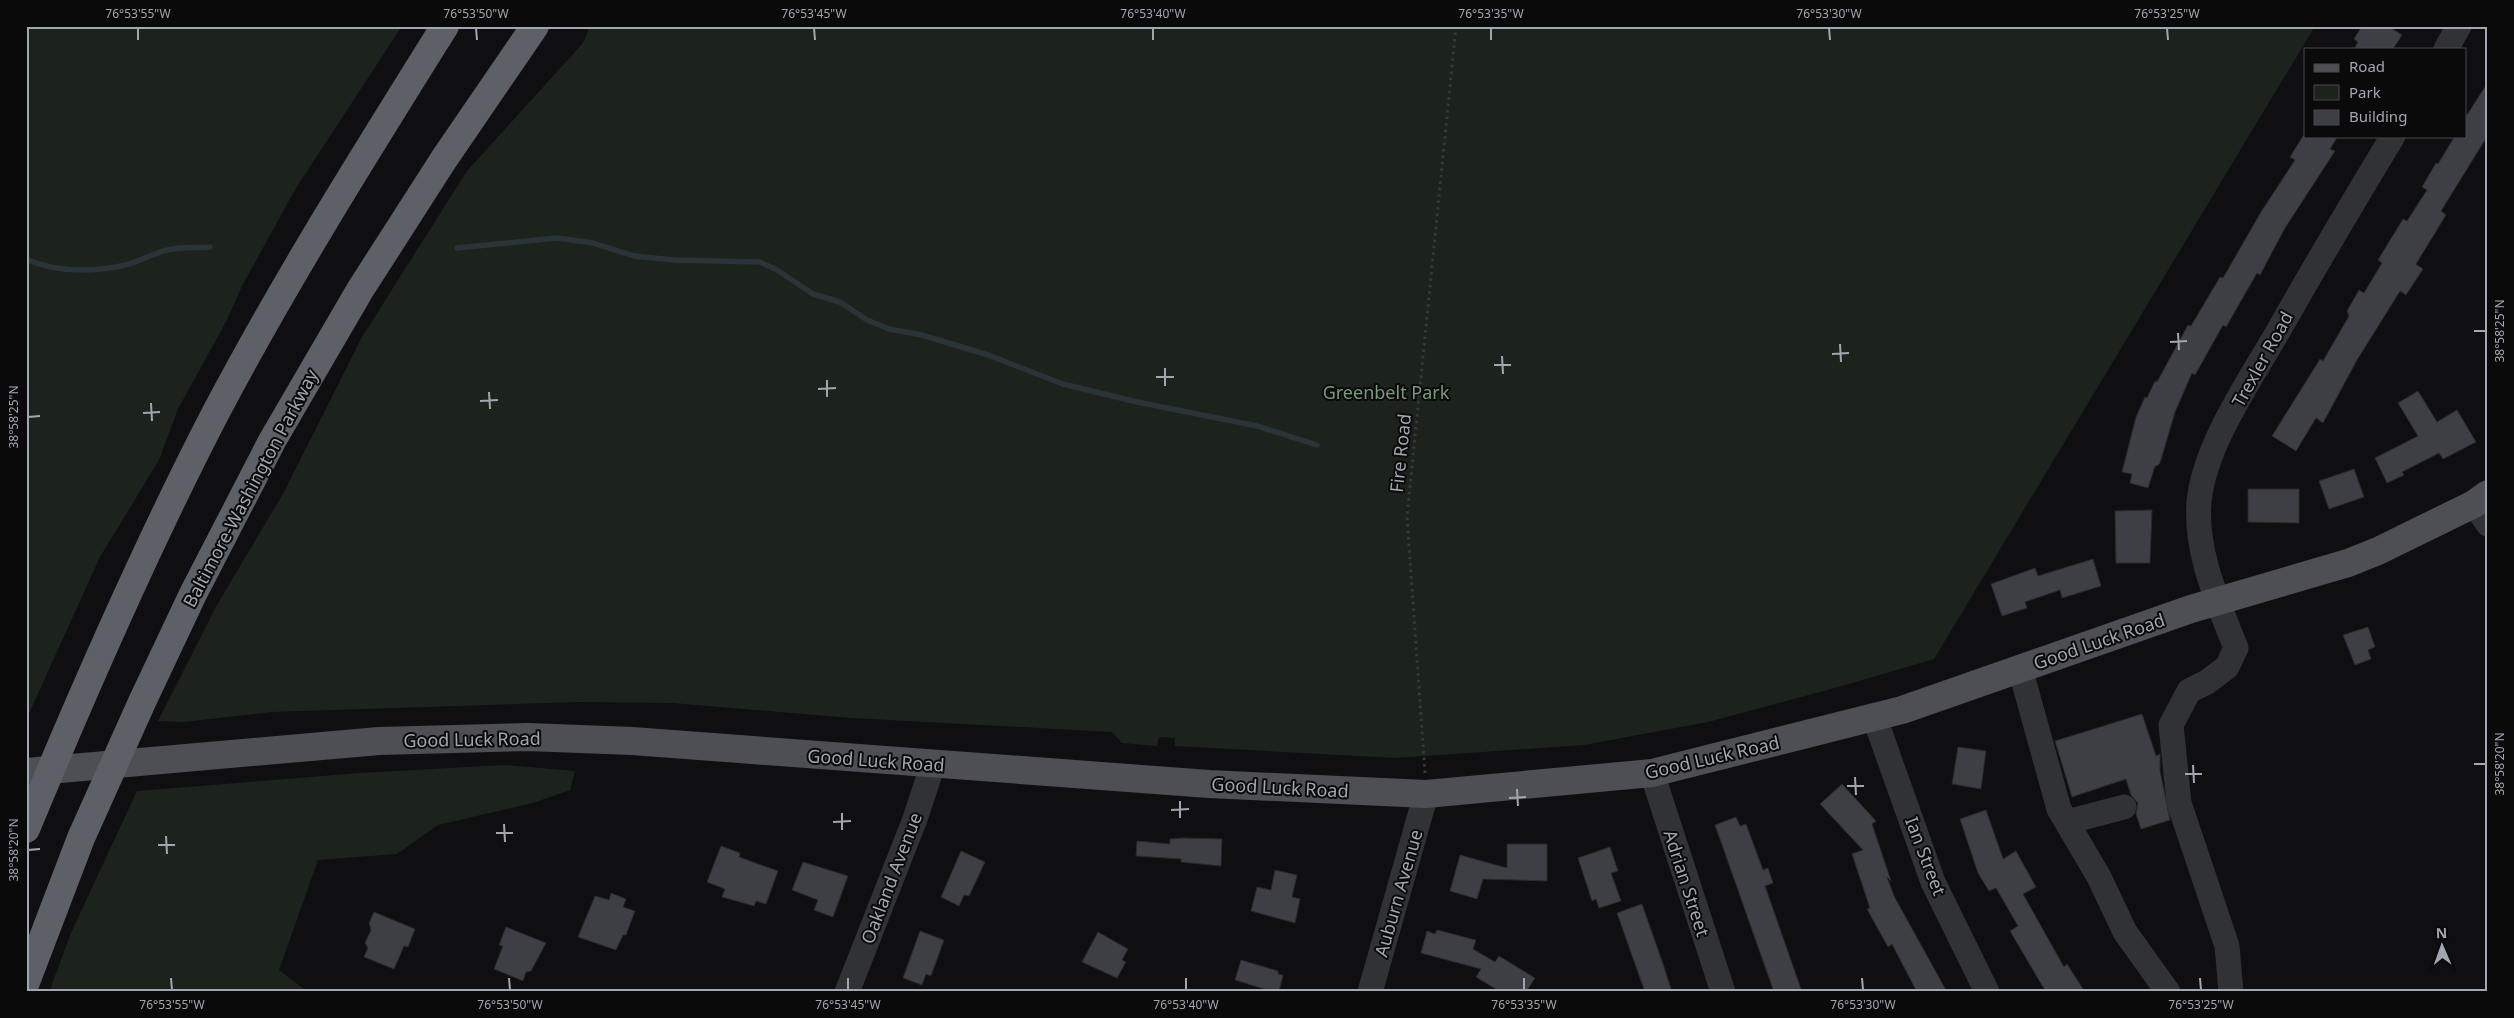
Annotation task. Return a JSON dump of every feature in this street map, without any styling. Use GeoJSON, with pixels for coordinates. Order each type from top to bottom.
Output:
{"type":"FeatureCollection","features":[{"type":"Feature","properties":{"kind":"highway"},"geometry":{"type":"LineString","coordinates":[[26,829],[138,570],[215,414],[300,263],[445,26]]}},
{"type":"Feature","properties":{"kind":"highway","name":"Baltimore-Washington Parkway"},"geometry":{"type":"LineString","coordinates":[[26,982],[81,838],[138,711],[193,594],[272,441],[360,290],[444,159],[535,26]]}},
{"type":"Feature","properties":{"kind":"main road","name":"Good Luck Road"},"geometry":{"type":"LineString","coordinates":[[26,772],[176,757],[379,741],[528,737],[632,741],[1209,784],[1426,794],[1652,774],[1902,710],[2218,601],[2348,563],[2483,507]]}},
{"type":"Feature","properties":{"kind":"street"},"geometry":{"type":"LineString","coordinates":[[2447,48],[2459,26]]}},
{"type":"Feature","properties":{"kind":"street","name":"Trexler Road"},"geometry":{"type":"LineString","coordinates":[[2230,992],[2227,946],[2179,803],[2171,725],[2189,691],[2207,682],[2227,667],[2236,648],[2218,601],[2202,550],[2199,526],[2202,484],[2208,461],[2265,353],[2392,138]]}},
{"type":"Feature","properties":{"kind":"street"},"geometry":{"type":"LineString","coordinates":[[2020,668],[2059,809],[2101,881],[2124,932],[2168,992]]}},
{"type":"Feature","properties":{"kind":"street","name":"Ian Street"},"geometry":{"type":"LineString","coordinates":[[1874,716],[1933,882],[1987,992]]}},
{"type":"Feature","properties":{"kind":"street","name":"Oakland Avenue"},"geometry":{"type":"LineString","coordinates":[[847,992],[934,764]]}},
{"type":"Feature","properties":{"kind":"street","name":"Adrian Street"},"geometry":{"type":"LineString","coordinates":[[1652,774],[1724,992]]}},
{"type":"Feature","properties":{"kind":"street","name":"Auburn Avenue"},"geometry":{"type":"LineString","coordinates":[[1370,992],[1426,794]]}},
{"type":"Feature","properties":{"kind":"street"},"geometry":{"type":"LineString","coordinates":[[2067,822],[2124,807]]}},
{"type":"Feature","properties":{"kind":"path","name":"Fire Road"},"geometry":{"type":"LineString","coordinates":[[1426,794],[1408,516],[1456,26]]}},
{"type":"Feature","properties":{"kind":"green space"},"geometry":{"type":"Polygon","coordinates":[[[26,26],[402,26],[296,188],[242,286],[227,320],[178,409],[159,460],[100,557],[26,720],[26,26]]]}},
{"type":"Feature","properties":{"kind":"green space","name":"Greenbelt Park"},"geometry":{"type":"Polygon","coordinates":[[[590,26],[2315,26],[1934,659],[1708,722],[1584,745],[1395,758],[1175,746],[1175,738],[1159,737],[1157,746],[1122,743],[1112,732],[852,718],[673,703],[579,702],[272,712],[184,722],[158,721],[217,605],[284,492],[362,337],[467,171],[583,43],[590,26]]]}},
{"type":"Feature","properties":{"kind":"green space"},"geometry":{"type":"Polygon","coordinates":[[[504,765],[575,771],[570,790],[533,803],[438,825],[397,854],[318,860],[279,970],[308,992],[49,992],[71,933],[137,791],[360,773],[504,765]]]}},
{"type":"Feature","properties":{"kind":"building"},"geometry":{"type":"Polygon","coordinates":[[[2362,26],[2388,26],[2402,35],[2394,48],[2355,48],[2358,42],[2354,39],[2362,26]]]}},
{"type":"Feature","properties":{"kind":"building"},"geometry":{"type":"Polygon","coordinates":[[[2488,82],[2488,135],[2441,211],[2446,215],[2416,264],[2423,269],[2406,295],[2400,291],[2357,360],[2323,423],[2316,418],[2296,451],[2272,436],[2320,359],[2323,361],[2349,316],[2347,311],[2359,290],[2364,293],[2382,263],[2378,260],[2403,219],[2407,221],[2427,190],[2422,187],[2436,163],[2438,164],[2454,138],[2466,138],[2466,116],[2488,82]]]}},
{"type":"Feature","properties":{"kind":"building"},"geometry":{"type":"Polygon","coordinates":[[[2303,136],[2304,138],[2337,138],[2330,149],[2335,151],[2285,228],[2260,275],[2257,273],[2226,327],[2223,325],[2195,375],[2192,373],[2175,412],[2160,463],[2155,466],[2148,488],[2130,483],[2132,474],[2122,472],[2136,417],[2145,397],[2147,398],[2155,381],[2157,382],[2188,325],[2191,326],[2220,277],[2223,278],[2261,212],[2295,160],[2290,157],[2303,136]]]}},
{"type":"Feature","properties":{"kind":"building"},"geometry":{"type":"Polygon","coordinates":[[[2418,391],[2437,422],[2457,410],[2476,442],[2443,459],[2439,453],[2402,472],[2404,475],[2387,483],[2375,458],[2418,436],[2398,403],[2418,391]]]}},
{"type":"Feature","properties":{"kind":"building"},"geometry":{"type":"Polygon","coordinates":[[[2354,469],[2364,497],[2329,509],[2319,481],[2354,469]]]}},
{"type":"Feature","properties":{"kind":"building"},"geometry":{"type":"Polygon","coordinates":[[[2248,489],[2299,489],[2299,523],[2248,522],[2248,489]]]}},
{"type":"Feature","properties":{"kind":"building"},"geometry":{"type":"Polygon","coordinates":[[[2152,510],[2150,563],[2116,563],[2115,511],[2152,510]]]}},
{"type":"Feature","properties":{"kind":"building"},"geometry":{"type":"Polygon","coordinates":[[[2093,559],[2101,586],[2062,598],[2060,590],[2025,602],[2027,608],[2002,616],[1991,584],[2035,568],[2038,576],[2093,559]]]}},
{"type":"Feature","properties":{"kind":"building"},"geometry":{"type":"Polygon","coordinates":[[[2368,627],[2375,647],[2368,650],[2371,659],[2355,665],[2343,635],[2368,627]]]}},
{"type":"Feature","properties":{"kind":"building"},"geometry":{"type":"Polygon","coordinates":[[[2142,714],[2156,756],[2160,754],[2160,771],[2170,820],[2141,829],[2136,814],[2138,803],[2131,795],[2126,779],[2072,797],[2055,741],[2142,714]]]}},
{"type":"Feature","properties":{"kind":"building"},"geometry":{"type":"Polygon","coordinates":[[[1958,747],[1986,751],[1981,789],[1952,784],[1958,747]]]}},
{"type":"Feature","properties":{"kind":"building"},"geometry":{"type":"Polygon","coordinates":[[[1842,784],[1876,821],[1872,824],[1891,881],[1887,877],[1894,896],[1947,992],[1917,992],[1892,944],[1888,947],[1867,909],[1870,908],[1852,854],[1863,850],[1820,804],[1842,784]]]}},
{"type":"Feature","properties":{"kind":"building"},"geometry":{"type":"Polygon","coordinates":[[[1986,810],[2003,859],[2016,851],[2036,887],[2023,894],[2064,967],[2067,964],[2085,992],[2046,992],[2010,931],[2018,926],[1996,888],[1989,891],[1978,873],[1960,819],[1986,810]]]}},
{"type":"Feature","properties":{"kind":"building"},"geometry":{"type":"Polygon","coordinates":[[[1736,817],[1740,826],[1746,824],[1763,870],[1768,868],[1773,883],[1765,886],[1802,992],[1774,992],[1715,825],[1736,817]]]}},
{"type":"Feature","properties":{"kind":"building"},"geometry":{"type":"Polygon","coordinates":[[[1170,839],[1222,839],[1221,866],[1181,862],[1181,859],[1136,856],[1137,841],[1170,844],[1170,839]]]}},
{"type":"Feature","properties":{"kind":"building"},"geometry":{"type":"Polygon","coordinates":[[[1507,844],[1547,844],[1547,881],[1483,879],[1477,899],[1450,891],[1460,855],[1507,868],[1507,844]]]}},
{"type":"Feature","properties":{"kind":"building"},"geometry":{"type":"Polygon","coordinates":[[[721,846],[740,853],[739,857],[778,871],[766,904],[756,901],[754,906],[722,897],[725,889],[707,882],[721,846]]]}},
{"type":"Feature","properties":{"kind":"building"},"geometry":{"type":"Polygon","coordinates":[[[1610,847],[1618,871],[1611,873],[1621,901],[1599,908],[1596,899],[1592,901],[1578,858],[1610,847]]]}},
{"type":"Feature","properties":{"kind":"building"},"geometry":{"type":"Polygon","coordinates":[[[961,851],[985,862],[969,896],[964,895],[959,906],[941,897],[961,851]]]}},
{"type":"Feature","properties":{"kind":"building"},"geometry":{"type":"Polygon","coordinates":[[[803,862],[848,876],[833,917],[814,910],[818,900],[792,890],[803,862]]]}},
{"type":"Feature","properties":{"kind":"building"},"geometry":{"type":"Polygon","coordinates":[[[1275,870],[1297,875],[1292,897],[1300,899],[1295,923],[1251,911],[1257,887],[1271,890],[1275,870]]]}},
{"type":"Feature","properties":{"kind":"building"},"geometry":{"type":"Polygon","coordinates":[[[611,893],[626,899],[623,907],[635,911],[626,935],[623,935],[616,950],[578,937],[595,896],[609,900],[611,893]]]}},
{"type":"Feature","properties":{"kind":"building"},"geometry":{"type":"Polygon","coordinates":[[[1642,904],[1672,992],[1645,992],[1617,913],[1642,904]]]}},
{"type":"Feature","properties":{"kind":"building"},"geometry":{"type":"Polygon","coordinates":[[[374,912],[415,929],[408,947],[404,946],[394,969],[364,957],[368,948],[365,943],[371,930],[369,923],[374,912]]]}},
{"type":"Feature","properties":{"kind":"building"},"geometry":{"type":"Polygon","coordinates":[[[506,927],[546,943],[531,971],[526,972],[523,981],[494,969],[503,946],[499,945],[506,927]]]}},
{"type":"Feature","properties":{"kind":"building"},"geometry":{"type":"Polygon","coordinates":[[[1437,930],[1476,940],[1473,949],[1495,962],[1499,956],[1535,978],[1526,992],[1501,992],[1476,977],[1481,969],[1421,953],[1427,931],[1435,934],[1437,930]]]}},
{"type":"Feature","properties":{"kind":"building"},"geometry":{"type":"Polygon","coordinates":[[[920,931],[944,940],[931,976],[926,974],[922,985],[903,978],[920,931]]]}},
{"type":"Feature","properties":{"kind":"building"},"geometry":{"type":"Polygon","coordinates":[[[1098,932],[1128,949],[1122,960],[1126,962],[1117,978],[1082,962],[1098,932]]]}},
{"type":"Feature","properties":{"kind":"building"},"geometry":{"type":"Polygon","coordinates":[[[1241,960],[1278,971],[1278,974],[1283,975],[1279,991],[1275,989],[1274,992],[1235,980],[1241,960]]]}},
{"type":"Feature","properties":{"kind":"waterway"},"geometry":{"type":"LineString","coordinates":[[457,248],[557,238],[593,243],[634,256],[674,260],[760,262],[777,270],[813,294],[840,302],[867,320],[889,329],[922,335],[988,355],[1063,384],[1137,402],[1257,426],[1317,445]]}},
{"type":"Feature","properties":{"kind":"waterway"},"geometry":{"type":"LineString","coordinates":[[26,259],[61,269],[85,270],[127,265],[159,252],[172,249],[210,247]]}}]}
